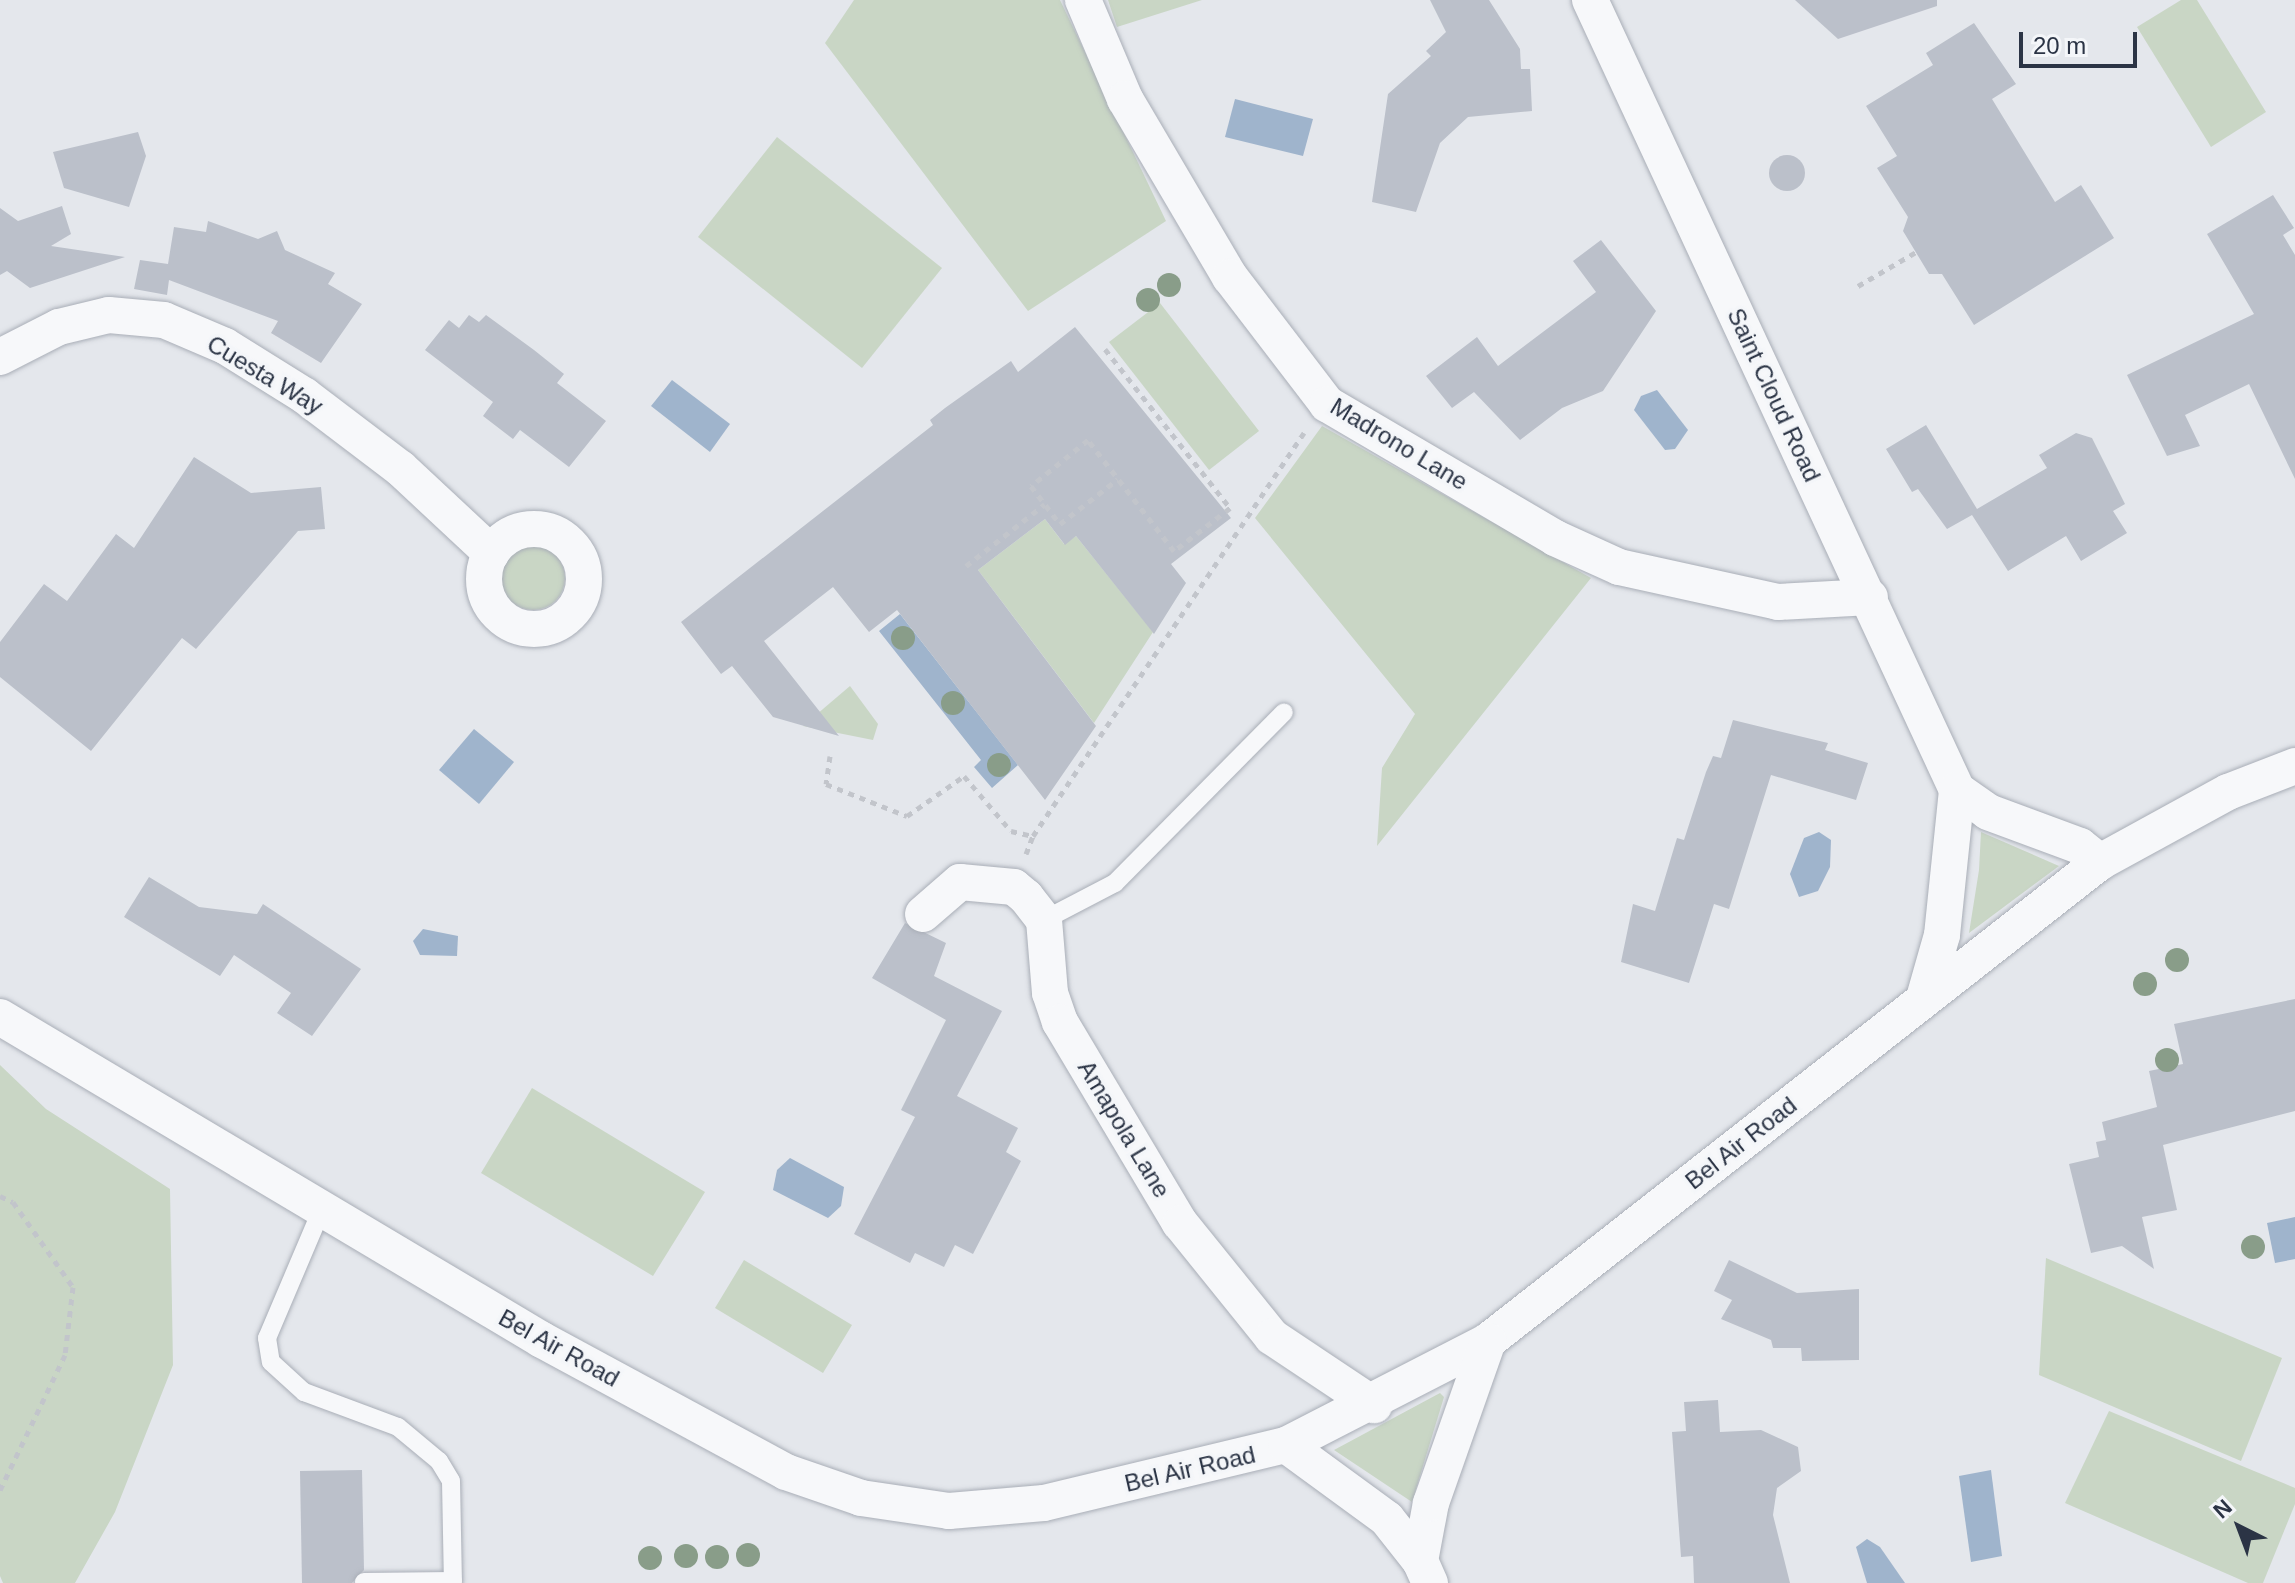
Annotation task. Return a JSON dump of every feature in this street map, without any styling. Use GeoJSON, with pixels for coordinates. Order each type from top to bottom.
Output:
{"type":"FeatureCollection","features":[{"type":"Feature","properties":{"kind":"street","name":"Madrono Lane"},"geometry":{"type":"LineString","coordinates":[[1083,0],[1125,99],[1230,277],[1327,404],[1555,538],[1619,567],[1778,602],[1870,597]]}},
{"type":"Feature","properties":{"kind":"street","name":"Saint Cloud Road"},"geometry":{"type":"LineString","coordinates":[[1590,0],[1870,597],[1957,790]]}},
{"type":"Feature","properties":{"kind":"street","name":"Cuesta Way"},"geometry":{"type":"LineString","coordinates":[[0,357],[59,327],[109,315],[164,320],[225,346],[305,396],[400,468],[491,553]]}},
{"type":"Feature","properties":{"kind":"street","name":"Bel Air Road"},"geometry":{"type":"LineString","coordinates":[[0,1017],[321,1211],[786,1472],[861,1498],[949,1511],[1044,1503],[1286,1445],[1374,1405],[1488,1341],[2100,862],[2228,792],[2295,766]]}},
{"type":"Feature","properties":{"kind":"street"},"geometry":{"type":"LineString","coordinates":[[1924,998],[1942,935],[1957,790],[1988,812],[2080,846],[2100,862]]}},
{"type":"Feature","properties":{"kind":"street"},"geometry":{"type":"LineString","coordinates":[[923,914],[960,882],[988,883],[1014,887],[1044,920]]}},
{"type":"Feature","properties":{"kind":"street","name":"Amapola Lane"},"geometry":{"type":"LineString","coordinates":[[1044,920],[1050,993],[1060,1022],[1180,1223],[1272,1337],[1374,1405]]}},
{"type":"Feature","properties":{"kind":"street"},"geometry":{"type":"LineString","coordinates":[[1425,1572],[1447,1447],[1488,1341]]}},
{"type":"Feature","properties":{"kind":"street"},"geometry":{"type":"LineString","coordinates":[[1286,1445],[1377,1510],[1425,1572]]}},
{"type":"Feature","properties":{"kind":"lane"},"geometry":{"type":"LineString","coordinates":[[1044,920],[1115,883],[1284,712]]}},
{"type":"Feature","properties":{"kind":"lane"},"geometry":{"type":"LineString","coordinates":[[321,1211],[267,1338],[271,1362],[304,1392],[398,1427],[439,1461],[451,1481],[453,1581],[364,1582]]}},
{"type":"Feature","properties":{"kind":"path"},"geometry":{"type":"LineString","coordinates":[[1858,286],[1916,252]]}},
{"type":"Feature","properties":{"kind":"path"},"geometry":{"type":"LineString","coordinates":[[1105,349],[1230,508],[1174,551],[1088,440],[1031,486],[1060,524],[1118,479]]}},
{"type":"Feature","properties":{"kind":"path"},"geometry":{"type":"LineString","coordinates":[[830,756],[826,784],[907,816],[964,776],[1011,831],[1033,836],[1251,506],[1327,404]]}},
{"type":"Feature","properties":{"kind":"path"},"geometry":{"type":"LineString","coordinates":[[966,566],[1045,504]]}},
{"type":"Feature","properties":{"kind":"path"},"geometry":{"type":"LineString","coordinates":[[0,1196],[13,1202],[73,1287],[65,1355],[0,1490]]}},
{"type":"Feature","properties":{"kind":"green space"},"geometry":{"type":"Polygon","coordinates":[[[854,0],[1060,0],[1166,221],[1028,311],[825,43],[854,0]]]}},
{"type":"Feature","properties":{"kind":"green space"},"geometry":{"type":"Polygon","coordinates":[[[1108,0],[1202,0],[1117,27],[1108,0]]]}},
{"type":"Feature","properties":{"kind":"green space"},"geometry":{"type":"Polygon","coordinates":[[[2181,0],[2197,0],[2266,112],[2211,147],[2137,27],[2181,0]]]}},
{"type":"Feature","properties":{"kind":"green space"},"geometry":{"type":"Polygon","coordinates":[[[777,137],[942,268],[862,368],[698,237],[777,137]]]}},
{"type":"Feature","properties":{"kind":"green space"},"geometry":{"type":"Polygon","coordinates":[[[1160,303],[1259,431],[1209,470],[1109,342],[1160,303]]]}},
{"type":"Feature","properties":{"kind":"green space"},"geometry":{"type":"Polygon","coordinates":[[[1322,426],[1591,578],[1377,846],[1382,768],[1415,714],[1255,518],[1322,426]]]}},
{"type":"Feature","properties":{"kind":"green space"},"geometry":{"type":"Polygon","coordinates":[[[1045,519],[1064,544],[1076,536],[1153,632],[1094,723],[978,570],[1045,519]]]}},
{"type":"Feature","properties":{"kind":"green space"},"geometry":{"type":"Polygon","coordinates":[[[533,546],[545,548],[556,555],[563,566],[563,590],[556,601],[545,608],[533,610],[521,608],[510,601],[503,590],[501,578],[503,566],[510,555],[521,548],[533,546]]]}},
{"type":"Feature","properties":{"kind":"green space"},"geometry":{"type":"Polygon","coordinates":[[[850,686],[878,724],[873,740],[803,726],[850,686]]]}},
{"type":"Feature","properties":{"kind":"green space"},"geometry":{"type":"Polygon","coordinates":[[[1981,832],[2059,866],[1969,933],[1979,870],[1981,832]]]}},
{"type":"Feature","properties":{"kind":"green space"},"geometry":{"type":"Polygon","coordinates":[[[0,1065],[46,1109],[170,1189],[173,1365],[115,1512],[75,1583],[3,1583],[0,1576],[0,1065]]]}},
{"type":"Feature","properties":{"kind":"green space"},"geometry":{"type":"Polygon","coordinates":[[[532,1088],[705,1192],[653,1276],[481,1173],[532,1088]]]}},
{"type":"Feature","properties":{"kind":"green space"},"geometry":{"type":"Polygon","coordinates":[[[2046,1258],[2282,1358],[2241,1461],[2039,1375],[2046,1258]]]}},
{"type":"Feature","properties":{"kind":"green space"},"geometry":{"type":"Polygon","coordinates":[[[744,1260],[852,1325],[823,1373],[715,1308],[744,1260]]]}},
{"type":"Feature","properties":{"kind":"green space"},"geometry":{"type":"Polygon","coordinates":[[[1440,1393],[1444,1397],[1412,1502],[1334,1450],[1440,1393]]]}},
{"type":"Feature","properties":{"kind":"green space"},"geometry":{"type":"Polygon","coordinates":[[[2109,1411],[2295,1488],[2295,1504],[2263,1583],[2248,1583],[2065,1503],[2109,1411]]]}},
{"type":"Feature","properties":{"kind":"water"},"geometry":{"type":"Polygon","coordinates":[[[1235,99],[1313,119],[1303,156],[1225,137],[1235,99]]]}},
{"type":"Feature","properties":{"kind":"water"},"geometry":{"type":"Polygon","coordinates":[[[672,380],[730,424],[710,452],[651,406],[672,380]]]}},
{"type":"Feature","properties":{"kind":"water"},"geometry":{"type":"Polygon","coordinates":[[[1657,390],[1688,430],[1675,449],[1665,450],[1634,410],[1641,396],[1657,390]]]}},
{"type":"Feature","properties":{"kind":"water"},"geometry":{"type":"Polygon","coordinates":[[[900,614],[1018,765],[992,788],[974,767],[981,760],[879,631],[900,614]]]}},
{"type":"Feature","properties":{"kind":"water"},"geometry":{"type":"Polygon","coordinates":[[[474,729],[514,762],[479,804],[439,770],[474,729]]]}},
{"type":"Feature","properties":{"kind":"water"},"geometry":{"type":"Polygon","coordinates":[[[1819,832],[1831,840],[1830,867],[1818,891],[1799,897],[1790,874],[1804,838],[1819,832]]]}},
{"type":"Feature","properties":{"kind":"water"},"geometry":{"type":"Polygon","coordinates":[[[423,929],[458,936],[457,956],[420,955],[413,941],[423,929]]]}},
{"type":"Feature","properties":{"kind":"water"},"geometry":{"type":"Polygon","coordinates":[[[790,1158],[844,1187],[841,1206],[828,1218],[773,1190],[777,1170],[790,1158]]]}},
{"type":"Feature","properties":{"kind":"water"},"geometry":{"type":"Polygon","coordinates":[[[2295,1217],[2295,1259],[2275,1263],[2267,1223],[2295,1217]]]}},
{"type":"Feature","properties":{"kind":"water"},"geometry":{"type":"Polygon","coordinates":[[[1991,1470],[2002,1556],[1971,1562],[1959,1476],[1991,1470]]]}},
{"type":"Feature","properties":{"kind":"water"},"geometry":{"type":"Polygon","coordinates":[[[1867,1539],[1880,1547],[1905,1583],[1867,1583],[1856,1547],[1867,1539]]]}},
{"type":"Feature","properties":{"kind":"building"},"geometry":{"type":"Polygon","coordinates":[[[1430,0],[1489,0],[1520,49],[1521,69],[1530,69],[1532,111],[1468,117],[1440,143],[1416,212],[1372,202],[1388,94],[1431,56],[1426,51],[1446,32],[1430,0]]]}},
{"type":"Feature","properties":{"kind":"building"},"geometry":{"type":"Polygon","coordinates":[[[1795,0],[1937,0],[1937,6],[1838,39],[1795,0]]]}},
{"type":"Feature","properties":{"kind":"building"},"geometry":{"type":"Polygon","coordinates":[[[1974,23],[2016,84],[1992,99],[2055,202],[2081,185],[2114,238],[1974,325],[1942,274],[1929,274],[1903,231],[1908,217],[1877,168],[1897,156],[1866,106],[1933,65],[1926,53],[1974,23]]]}},
{"type":"Feature","properties":{"kind":"building"},"geometry":{"type":"Polygon","coordinates":[[[138,132],[146,156],[129,207],[64,188],[53,152],[138,132]]]}},
{"type":"Feature","properties":{"kind":"building"},"geometry":{"type":"Polygon","coordinates":[[[1787,155],[1799,161],[1805,173],[1799,185],[1787,191],[1775,185],[1769,173],[1775,161],[1787,155]]]}},
{"type":"Feature","properties":{"kind":"building"},"geometry":{"type":"Polygon","coordinates":[[[2273,195],[2294,228],[2283,235],[2295,255],[2295,479],[2249,384],[2185,415],[2200,446],[2167,456],[2127,375],[2254,314],[2207,234],[2273,195]]]}},
{"type":"Feature","properties":{"kind":"building"},"geometry":{"type":"Polygon","coordinates":[[[62,206],[71,234],[51,246],[125,257],[30,288],[7,271],[0,275],[0,208],[18,221],[62,206]]]}},
{"type":"Feature","properties":{"kind":"building"},"geometry":{"type":"Polygon","coordinates":[[[208,221],[258,239],[277,231],[285,250],[335,273],[328,284],[362,304],[321,363],[271,333],[278,321],[169,280],[167,295],[134,289],[140,260],[168,264],[174,227],[206,232],[208,221]]]}},
{"type":"Feature","properties":{"kind":"building"},"geometry":{"type":"Polygon","coordinates":[[[1601,240],[1656,311],[1603,391],[1562,408],[1520,440],[1474,392],[1452,408],[1426,376],[1477,337],[1498,366],[1596,292],[1573,261],[1601,240]]]}},
{"type":"Feature","properties":{"kind":"building"},"geometry":{"type":"Polygon","coordinates":[[[469,315],[479,322],[486,315],[534,350],[564,374],[557,383],[606,421],[569,467],[520,430],[513,439],[483,416],[493,402],[425,350],[449,320],[459,328],[469,315]]]}},
{"type":"Feature","properties":{"kind":"building"},"geometry":{"type":"Polygon","coordinates":[[[1075,327],[1231,518],[1171,564],[1186,583],[1154,634],[1076,536],[1065,545],[1045,519],[978,570],[1096,726],[1045,800],[897,610],[869,632],[833,587],[764,641],[839,736],[773,717],[732,666],[721,674],[681,622],[933,425],[930,420],[945,408],[1011,361],[1018,372],[1075,327]]]}},
{"type":"Feature","properties":{"kind":"building"},"geometry":{"type":"Polygon","coordinates":[[[1926,425],[1977,509],[2047,468],[2039,455],[2076,433],[2092,438],[2125,504],[2113,511],[2127,533],[2081,561],[2066,536],[2008,571],[1972,515],[1947,529],[1918,489],[1912,492],[1886,449],[1926,425]]]}},
{"type":"Feature","properties":{"kind":"building"},"geometry":{"type":"Polygon","coordinates":[[[194,457],[251,493],[321,487],[325,529],[298,531],[196,649],[182,638],[91,751],[0,677],[0,642],[44,584],[67,601],[116,534],[134,548],[194,457]]]}},
{"type":"Feature","properties":{"kind":"building"},"geometry":{"type":"Polygon","coordinates":[[[1733,720],[1828,743],[1825,750],[1868,763],[1856,800],[1771,775],[1729,909],[1714,904],[1689,983],[1621,962],[1633,904],[1655,911],[1677,838],[1684,840],[1706,772],[1713,756],[1721,758],[1733,720]]]}},
{"type":"Feature","properties":{"kind":"building"},"geometry":{"type":"Polygon","coordinates":[[[149,877],[199,907],[257,914],[263,904],[361,969],[312,1036],[277,1013],[291,993],[234,955],[220,976],[124,917],[149,877]]]}},
{"type":"Feature","properties":{"kind":"building"},"geometry":{"type":"Polygon","coordinates":[[[905,923],[946,943],[934,976],[1002,1011],[957,1096],[1018,1128],[1006,1152],[1021,1161],[973,1254],[955,1245],[944,1267],[915,1253],[910,1263],[854,1234],[915,1117],[901,1110],[946,1020],[872,978],[905,923]]]}},
{"type":"Feature","properties":{"kind":"building"},"geometry":{"type":"Polygon","coordinates":[[[2295,999],[2295,1111],[2163,1145],[2177,1210],[2142,1217],[2154,1269],[2122,1246],[2091,1253],[2069,1164],[2099,1157],[2096,1142],[2106,1140],[2102,1122],[2157,1107],[2149,1071],[2183,1064],[2174,1024],[2295,999]]]}},
{"type":"Feature","properties":{"kind":"building"},"geometry":{"type":"Polygon","coordinates":[[[1729,1260],[1797,1293],[1859,1289],[1859,1360],[1802,1361],[1801,1348],[1773,1348],[1771,1340],[1721,1319],[1732,1300],[1714,1291],[1729,1260]]]}},
{"type":"Feature","properties":{"kind":"building"},"geometry":{"type":"Polygon","coordinates":[[[1718,1400],[1720,1432],[1761,1430],[1798,1447],[1801,1471],[1777,1488],[1773,1515],[1790,1583],[1694,1583],[1693,1556],[1681,1557],[1672,1432],[1686,1431],[1684,1402],[1718,1400]]]}},
{"type":"Feature","properties":{"kind":"building"},"geometry":{"type":"Polygon","coordinates":[[[362,1470],[364,1570],[352,1583],[302,1583],[300,1471],[362,1470]]]}}]}
